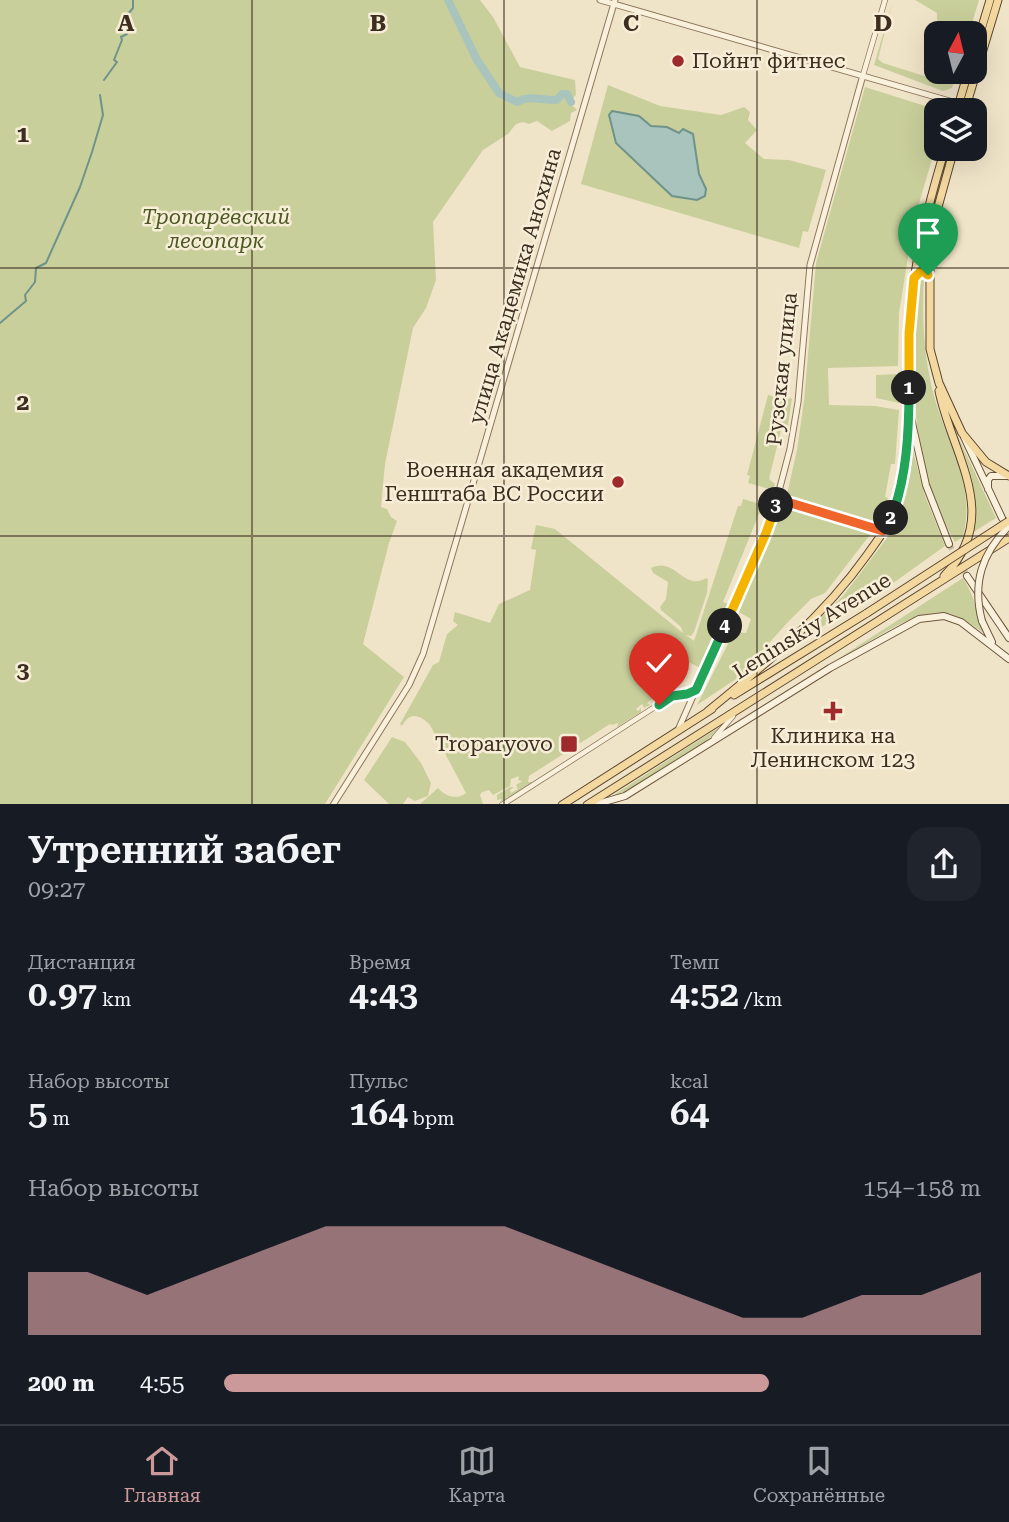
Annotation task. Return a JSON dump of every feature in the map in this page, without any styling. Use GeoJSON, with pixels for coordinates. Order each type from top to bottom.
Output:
{"type":"FeatureCollection","features":[{"type":"Feature","properties":{"kind":"main road"},"geometry":{"type":"LineString","coordinates":[[983,21],[989,0]]}},
{"type":"Feature","properties":{"kind":"main road"},"geometry":{"type":"LineString","coordinates":[[965,98],[998,0]]}},
{"type":"Feature","properties":{"kind":"main road"},"geometry":{"type":"LineString","coordinates":[[708,711],[772,659],[828,604],[855,572],[895,508],[900,489],[909,409],[909,334],[919,239],[942,161]]}},
{"type":"Feature","properties":{"kind":"main road"},"geometry":{"type":"LineString","coordinates":[[934,586],[963,551],[970,530],[972,507],[968,474],[944,416],[928,338],[929,279],[938,207],[951,161]]}},
{"type":"Feature","properties":{"kind":"main road"},"geometry":{"type":"LineString","coordinates":[[914,278],[922,270],[927,271],[929,279]]}},
{"type":"Feature","properties":{"kind":"main road"},"geometry":{"type":"LineString","coordinates":[[934,366],[990,494],[1007,522],[982,562],[977,593],[982,621],[988,635],[1006,656]]}},
{"type":"Feature","properties":{"kind":"main road"},"geometry":{"type":"LineString","coordinates":[[909,409],[926,485],[949,544]]}},
{"type":"Feature","properties":{"kind":"main road"},"geometry":{"type":"LineString","coordinates":[[962,433],[986,462],[1009,476]]}},
{"type":"Feature","properties":{"kind":"main road"},"geometry":{"type":"LineString","coordinates":[[990,494],[989,478],[994,475],[1009,476]]}},
{"type":"Feature","properties":{"kind":"main road","name":"Leninskiy Avenue"},"geometry":{"type":"LineString","coordinates":[[562,804],[1007,522]]}},
{"type":"Feature","properties":{"kind":"main road","name":"Leninskiy Avenue"},"geometry":{"type":"LineString","coordinates":[[587,804],[1009,538]]}},
{"type":"Feature","properties":{"kind":"main road"},"geometry":{"type":"LineString","coordinates":[[967,576],[1009,638]]}},
{"type":"Feature","properties":{"kind":"main road"},"geometry":{"type":"LineString","coordinates":[[594,804],[625,796],[836,665],[919,619],[937,616],[955,619],[971,628],[1006,656]]}},
{"type":"Feature","properties":{"kind":"street"},"geometry":{"type":"LineString","coordinates":[[600,0],[615,2],[863,75],[932,98]]}},
{"type":"Feature","properties":{"kind":"street","name":"Рузская улица"},"geometry":{"type":"LineString","coordinates":[[678,730],[761,543],[777,500],[795,425],[810,265],[885,0]]}},
{"type":"Feature","properties":{"kind":"street","name":"улица Академика Анохина"},"geometry":{"type":"LineString","coordinates":[[333,804],[409,685],[424,654],[615,2]]}},
{"type":"Feature","properties":{"kind":"street"},"geometry":{"type":"LineString","coordinates":[[777,500],[883,531]]}},
{"type":"Feature","properties":{"kind":"street"},"geometry":{"type":"LineString","coordinates":[[502,804],[672,696],[696,690]]}},
{"type":"Feature","properties":{"kind":"street"},"geometry":{"type":"LineString","coordinates":[[709,744],[738,710]]}},
{"type":"Feature","properties":{"kind":"street"},"geometry":{"type":"LineString","coordinates":[[612,804],[625,796]]}},
{"type":"Feature","properties":{"kind":"green space","name":"Тропарёвский лесопарк"},"geometry":{"type":"Polygon","coordinates":[[[0,0],[480,0],[493,17],[520,67],[575,80],[576,95],[572,99],[572,105],[577,110],[571,113],[570,121],[552,131],[537,121],[516,124],[508,134],[483,150],[433,222],[436,280],[426,308],[413,328],[385,464],[381,507],[387,509],[397,521],[363,644],[404,677],[325,804],[0,804],[0,0]]]}},
{"type":"Feature","properties":{"kind":"green space"},"geometry":{"type":"Polygon","coordinates":[[[893,0],[878,59],[924,76],[924,84],[874,65],[893,0]]]}},
{"type":"Feature","properties":{"kind":"green space"},"geometry":{"type":"Polygon","coordinates":[[[915,0],[979,0],[973,21],[938,21],[937,13],[915,0]]]}},
{"type":"Feature","properties":{"kind":"green space"},"geometry":{"type":"Polygon","coordinates":[[[924,84],[953,84],[952,88],[943,91],[924,84]]]}},
{"type":"Feature","properties":{"kind":"green space"},"geometry":{"type":"Polygon","coordinates":[[[608,85],[660,106],[721,115],[744,107],[750,112],[748,120],[757,130],[745,143],[764,159],[789,160],[826,170],[808,232],[803,231],[799,248],[581,184],[608,85]]]}},
{"type":"Feature","properties":{"kind":"green space"},"geometry":{"type":"Polygon","coordinates":[[[865,87],[924,106],[924,161],[932,161],[914,220],[899,313],[898,366],[828,368],[829,405],[875,406],[899,410],[895,464],[891,464],[885,497],[888,498],[876,527],[825,593],[811,599],[788,622],[745,673],[697,705],[734,632],[746,633],[751,619],[739,612],[786,499],[804,401],[816,263],[865,87]]]}},
{"type":"Feature","properties":{"kind":"green space"},"geometry":{"type":"Polygon","coordinates":[[[921,273],[924,276],[924,332],[929,374],[937,407],[963,479],[966,497],[963,537],[955,542],[928,479],[920,446],[914,343],[921,273]]]}},
{"type":"Feature","properties":{"kind":"green space"},"geometry":{"type":"Polygon","coordinates":[[[899,374],[899,403],[876,398],[876,375],[899,374]]]}},
{"type":"Feature","properties":{"kind":"green space"},"geometry":{"type":"Polygon","coordinates":[[[768,395],[792,398],[788,425],[781,430],[769,479],[775,484],[773,490],[748,483],[750,476],[747,475],[768,395]]]}},
{"type":"Feature","properties":{"kind":"green space"},"geometry":{"type":"Polygon","coordinates":[[[954,428],[996,518],[972,533],[974,490],[954,428]]]}},
{"type":"Feature","properties":{"kind":"green space"},"geometry":{"type":"Polygon","coordinates":[[[913,451],[925,496],[945,546],[861,606],[858,604],[792,646],[843,596],[887,538],[902,505],[913,451]]]}},
{"type":"Feature","properties":{"kind":"green space"},"geometry":{"type":"Polygon","coordinates":[[[743,499],[771,507],[770,512],[759,514],[723,602],[728,604],[700,668],[687,661],[676,675],[673,693],[669,694],[666,689],[674,683],[671,678],[652,692],[652,699],[647,703],[650,705],[644,708],[642,704],[636,709],[638,711],[641,708],[641,712],[617,727],[618,723],[610,724],[529,776],[528,782],[533,782],[499,803],[502,799],[497,800],[497,795],[510,787],[514,787],[510,790],[511,793],[518,789],[516,785],[522,781],[518,780],[519,776],[511,779],[510,786],[493,795],[489,790],[482,792],[480,795],[483,804],[420,804],[438,788],[444,794],[452,796],[466,793],[430,725],[415,716],[408,718],[402,726],[400,724],[433,665],[439,662],[447,634],[458,625],[453,621],[455,612],[490,623],[499,604],[530,590],[536,550],[531,549],[536,525],[555,529],[683,633],[681,627],[661,610],[660,607],[666,599],[668,582],[653,573],[651,568],[667,566],[691,581],[708,579],[707,593],[694,632],[691,636],[686,635],[694,641],[738,506],[741,506],[743,499]]]}},
{"type":"Feature","properties":{"kind":"green space"},"geometry":{"type":"Polygon","coordinates":[[[963,578],[973,598],[984,633],[956,616],[932,613],[885,632],[827,668],[827,666],[963,578]]]}},
{"type":"Feature","properties":{"kind":"green space"},"geometry":{"type":"Polygon","coordinates":[[[721,726],[701,746],[627,793],[609,798],[721,726]]]}},
{"type":"Feature","properties":{"kind":"green space"},"geometry":{"type":"Polygon","coordinates":[[[392,737],[405,742],[421,763],[431,783],[428,796],[415,801],[408,797],[403,804],[389,804],[364,780],[392,737]]]}},
{"type":"Feature","properties":{"kind":"water"},"geometry":{"type":"Polygon","coordinates":[[[612,111],[639,116],[651,126],[667,127],[679,133],[683,129],[693,134],[699,174],[706,189],[705,196],[697,200],[672,196],[616,143],[609,115],[612,111]]]}},
{"type":"Feature","properties":{"kind":"waterway"},"geometry":{"type":"LineString","coordinates":[[104,80],[117,62],[114,60],[121,37],[127,34],[126,23],[133,8],[133,0]]}},
{"type":"Feature","properties":{"kind":"waterway"},"geometry":{"type":"LineString","coordinates":[[448,0],[477,60],[499,93],[517,102],[532,98],[557,100],[562,94],[567,94],[571,102]]}},
{"type":"Feature","properties":{"kind":"waterway"},"geometry":{"type":"LineString","coordinates":[[0,323],[26,301],[25,295],[35,282],[36,268],[46,263],[80,187],[103,115],[100,95]]}},
{"type":"Feature","properties":{"kind":"tunnel"},"geometry":{"type":"LineString","coordinates":[[949,544],[967,576]]}},
{"type":"Feature","properties":{"kind":"place","name":"Пойнт фитнес"},"geometry":{"type":"Point","coordinates":[678,61]}},
{"type":"Feature","properties":{"kind":"place","name":"Военная академия Генштаба ВС России"},"geometry":{"type":"Point","coordinates":[618,482]}},
{"type":"Feature","properties":{"kind":"place","name":"Клиника на Ленинском 123"},"geometry":{"type":"Point","coordinates":[833,711]}},
{"type":"Feature","properties":{"kind":"place","name":"Troparyovo"},"geometry":{"type":"Point","coordinates":[569,744]}},
{"type":"Feature","properties":{"kind":"route"},"geometry":{"type":"LineString","coordinates":[[659,705],[672,696],[696,690],[770,522],[777,500],[883,531],[887,526],[898,499],[906,447],[909,334],[914,278],[916,273],[922,270],[927,271],[928,275]]}}]}
